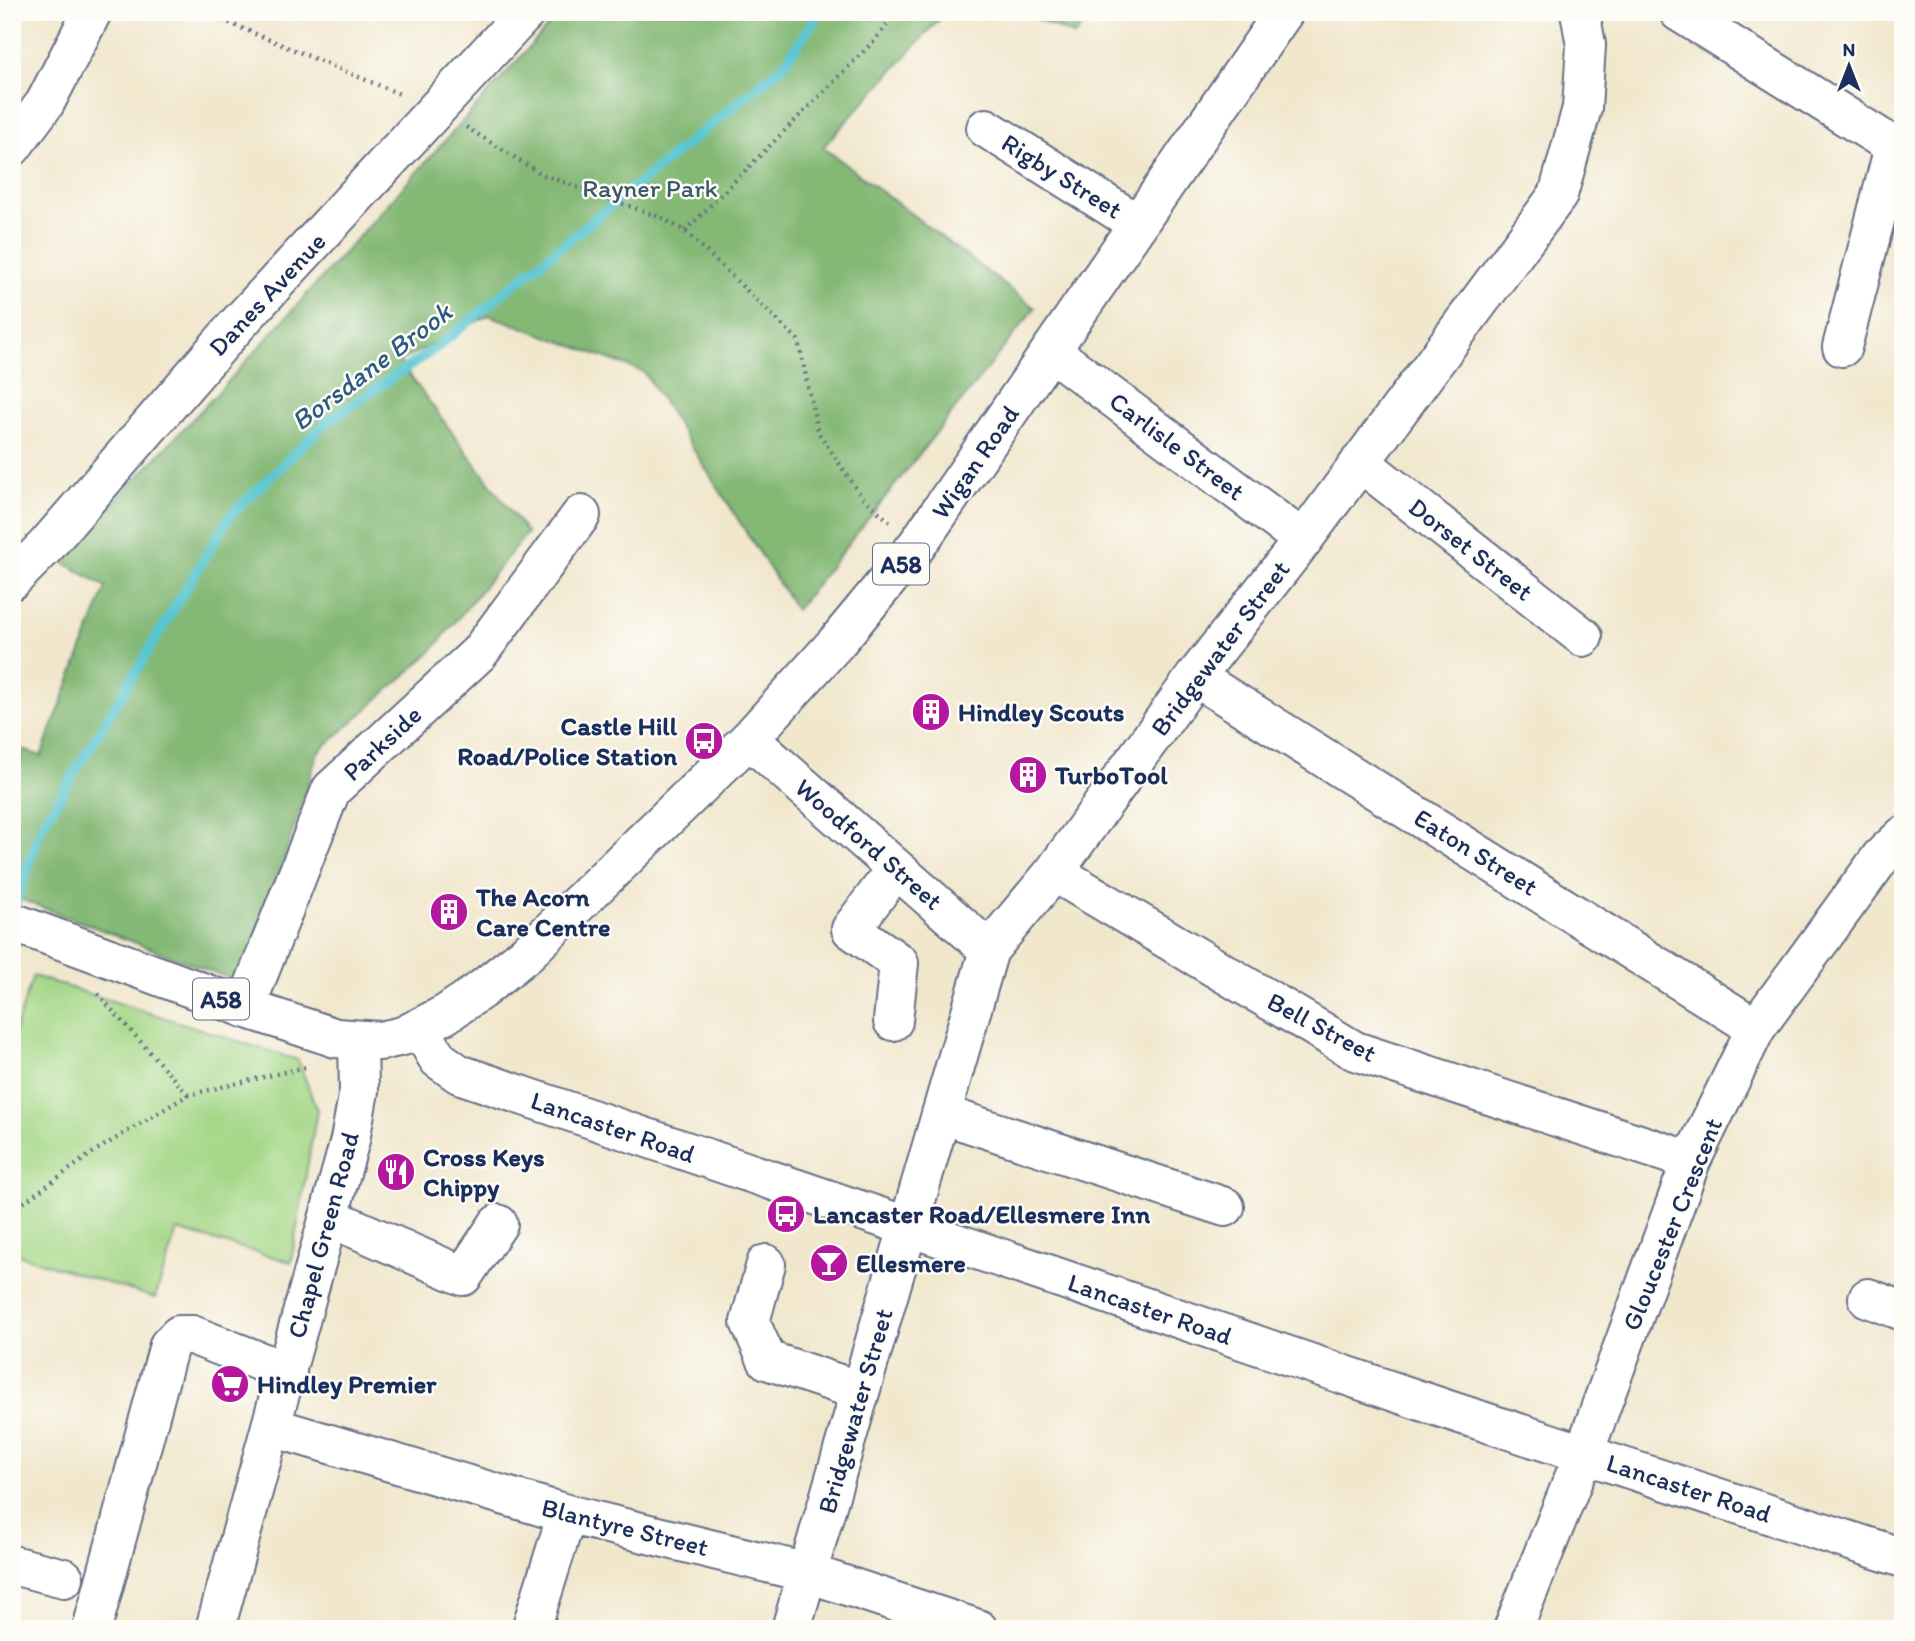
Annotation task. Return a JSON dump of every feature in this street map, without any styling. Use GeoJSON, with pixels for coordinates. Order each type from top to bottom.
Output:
{"type":"FeatureCollection","features":[{"type":"Feature","properties":{"kind":"main road"},"geometry":{"type":"LineString","coordinates":[[12,147],[45,103],[92,12]]}},
{"type":"Feature","properties":{"kind":"main road","name":"Danes Avenue"},"geometry":{"type":"LineString","coordinates":[[12,580],[46,546],[236,326],[439,110],[526,12]]}},
{"type":"Feature","properties":{"kind":"main road","name":"Wigan Road"},"geometry":{"type":"LineString","coordinates":[[420,1028],[446,1014],[526,954],[749,739],[836,643],[917,545],[1284,12]]}},
{"type":"Feature","properties":{"kind":"main road","name":"Bridgewater Street"},"geometry":{"type":"LineString","coordinates":[[790,1629],[989,950],[1054,872],[1195,677],[1303,540],[1558,195],[1582,108],[1586,45],[1580,12]]}},
{"type":"Feature","properties":{"kind":"main road"},"geometry":{"type":"LineString","coordinates":[[1679,12],[1898,149],[1842,347]]}},
{"type":"Feature","properties":{"kind":"main road","name":"Rigby Street"},"geometry":{"type":"LineString","coordinates":[[986,128],[1138,224]]}},
{"type":"Feature","properties":{"kind":"main road","name":"Carlisle Street"},"geometry":{"type":"LineString","coordinates":[[1052,352],[1303,540]]}},
{"type":"Feature","properties":{"kind":"main road","name":"Dorset Street"},"geometry":{"type":"LineString","coordinates":[[1360,462],[1583,637]]}},
{"type":"Feature","properties":{"kind":"main road","name":"Parkside"},"geometry":{"type":"LineString","coordinates":[[245,1008],[331,790],[479,653],[581,515]]}},
{"type":"Feature","properties":{"kind":"main road","name":"Eaton Street"},"geometry":{"type":"LineString","coordinates":[[1195,677],[1756,1028]]}},
{"type":"Feature","properties":{"kind":"main road","name":"Woodford Street"},"geometry":{"type":"LineString","coordinates":[[749,739],[989,950]]}},
{"type":"Feature","properties":{"kind":"main road","name":"Gloucester Crescent"},"geometry":{"type":"LineString","coordinates":[[1513,1629],[1584,1453],[1691,1161],[1756,1028],[1881,857],[1903,836]]}},
{"type":"Feature","properties":{"kind":"main road"},"geometry":{"type":"LineString","coordinates":[[893,1020],[899,963],[851,929],[896,869]]}},
{"type":"Feature","properties":{"kind":"main road","name":"Bell Street"},"geometry":{"type":"LineString","coordinates":[[1054,872],[1355,1051],[1691,1161]]}},
{"type":"Feature","properties":{"kind":"main road","name":"A58"},"geometry":{"type":"LineString","coordinates":[[19,925],[245,1008],[347,1039],[380,1041],[420,1028]]}},
{"type":"Feature","properties":{"kind":"main road","name":"Lancaster Road"},"geometry":{"type":"LineString","coordinates":[[420,1028],[438,1059],[459,1074],[1903,1558]]}},
{"type":"Feature","properties":{"kind":"main road","name":"Chapel Green Road"},"geometry":{"type":"LineString","coordinates":[[215,1629],[350,1140],[359,1091],[347,1039]]}},
{"type":"Feature","properties":{"kind":"main road"},"geometry":{"type":"LineString","coordinates":[[941,1114],[1225,1206]]}},
{"type":"Feature","properties":{"kind":"main road"},"geometry":{"type":"LineString","coordinates":[[329,1217],[463,1276],[498,1224]]}},
{"type":"Feature","properties":{"kind":"main road"},"geometry":{"type":"LineString","coordinates":[[766,1264],[750,1322],[767,1360],[860,1391]]}},
{"type":"Feature","properties":{"kind":"main road"},"geometry":{"type":"LineString","coordinates":[[1868,1297],[1903,1311]]}},
{"type":"Feature","properties":{"kind":"main road"},"geometry":{"type":"LineString","coordinates":[[92,1629],[169,1345],[179,1335],[192,1335],[287,1372]]}},
{"type":"Feature","properties":{"kind":"main road","name":"Blantyre Street"},"geometry":{"type":"LineString","coordinates":[[272,1427],[567,1514],[808,1573],[978,1629]]}},
{"type":"Feature","properties":{"kind":"main road"},"geometry":{"type":"LineString","coordinates":[[531,1629],[567,1514]]}},
{"type":"Feature","properties":{"kind":"main road"},"geometry":{"type":"LineString","coordinates":[[12,1565],[64,1578]]}},
{"type":"Feature","properties":{"kind":"path"},"geometry":{"type":"LineString","coordinates":[[203,12],[439,110],[541,174],[650,214],[685,231],[798,340],[818,432],[862,497],[917,545]]}},
{"type":"Feature","properties":{"kind":"path"},"geometry":{"type":"LineString","coordinates":[[685,231],[874,41],[897,12]]}},
{"type":"Feature","properties":{"kind":"path"},"geometry":{"type":"LineString","coordinates":[[97,993],[188,1095]]}},
{"type":"Feature","properties":{"kind":"path"},"geometry":{"type":"LineString","coordinates":[[12,1220],[23,1203],[94,1152],[188,1095],[311,1066],[347,1039]]}},
{"type":"Feature","properties":{"kind":"green space","name":"Rayner Park"},"geometry":{"type":"Polygon","coordinates":[[[561,12],[946,12],[823,147],[1035,308],[796,610],[644,372],[489,315],[399,361],[527,533],[430,653],[318,752],[244,984],[12,896],[12,746],[41,756],[106,587],[59,560],[226,384],[561,12]]]}},
{"type":"Feature","properties":{"kind":"green space"},"geometry":{"type":"Polygon","coordinates":[[[1021,12],[1091,12],[1075,36],[1021,12]]]}},
{"type":"Feature","properties":{"kind":"green space"},"geometry":{"type":"Polygon","coordinates":[[[33,976],[298,1060],[317,1110],[291,1262],[177,1230],[155,1298],[12,1253],[12,1039],[33,976]]]}},
{"type":"Feature","properties":{"kind":"waterway","name":"Borsdane Brook"},"geometry":{"type":"LineString","coordinates":[[12,914],[41,828],[230,516],[327,422],[436,348],[783,66],[820,12]]}},
{"type":"Feature","properties":{"kind":"place","name":"Hindley Scouts"},"geometry":{"type":"Point","coordinates":[931,712]}},
{"type":"Feature","properties":{"kind":"place","name":"Castle Hill Road/Police Station"},"geometry":{"type":"Point","coordinates":[704,741]}},
{"type":"Feature","properties":{"kind":"place","name":"TurboTool"},"geometry":{"type":"Point","coordinates":[1028,775]}},
{"type":"Feature","properties":{"kind":"place","name":"The Acorn Care Centre"},"geometry":{"type":"Point","coordinates":[449,912]}},
{"type":"Feature","properties":{"kind":"place","name":"Cross Keys Chippy"},"geometry":{"type":"Point","coordinates":[396,1172]}},
{"type":"Feature","properties":{"kind":"place","name":"Lancaster Road/Ellesmere Inn"},"geometry":{"type":"Point","coordinates":[786,1214]}},
{"type":"Feature","properties":{"kind":"place","name":"Ellesmere"},"geometry":{"type":"Point","coordinates":[829,1263]}},
{"type":"Feature","properties":{"kind":"place","name":"Hindley Premier"},"geometry":{"type":"Point","coordinates":[230,1384]}}]}
